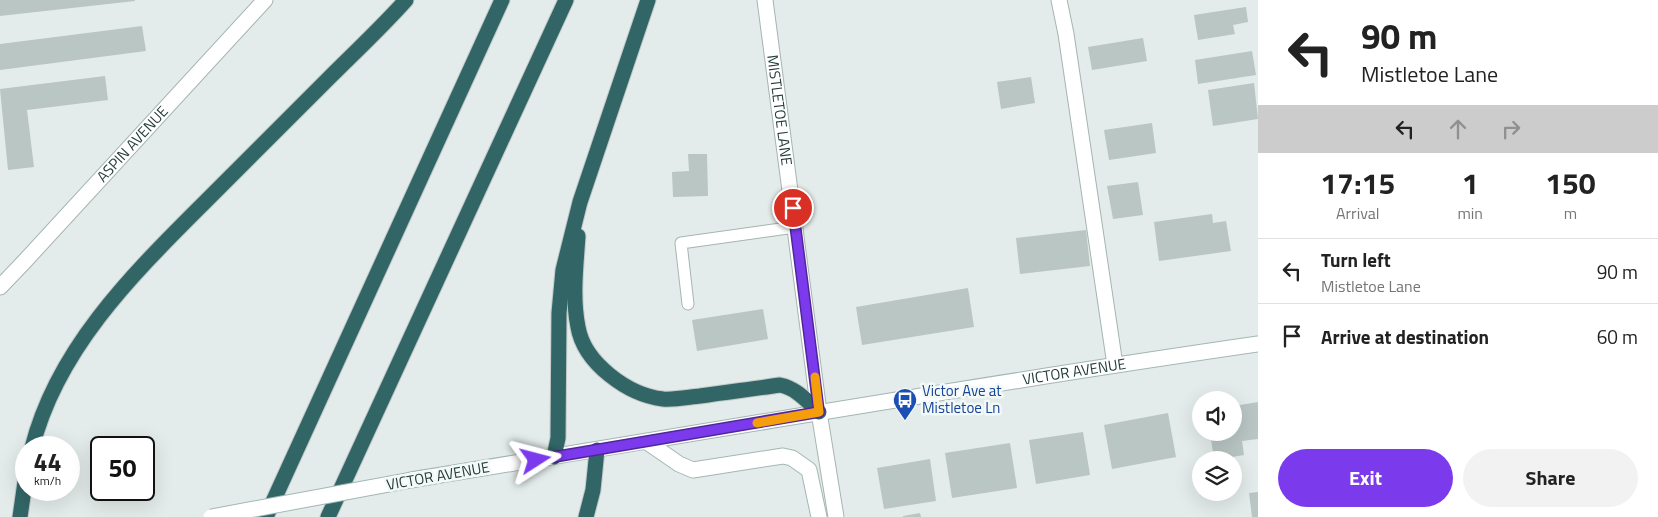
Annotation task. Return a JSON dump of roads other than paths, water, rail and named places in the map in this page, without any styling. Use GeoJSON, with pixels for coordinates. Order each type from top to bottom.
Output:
{"type":"FeatureCollection","features":[{"type":"Feature","properties":{"kind":"highway"},"geometry":{"type":"LineString","coordinates":[[35,436],[66,365],[109,303],[152,254],[406,0]]}},
{"type":"Feature","properties":{"kind":"highway"},"geometry":{"type":"LineString","coordinates":[[266,517],[502,0]]}},
{"type":"Feature","properties":{"kind":"highway"},"geometry":{"type":"LineString","coordinates":[[328,517],[566,0]]}},
{"type":"Feature","properties":{"kind":"highway"},"geometry":{"type":"LineString","coordinates":[[554,457],[558,438],[559,313],[562,270],[580,202],[648,0]]}},
{"type":"Feature","properties":{"kind":"highway"},"geometry":{"type":"LineString","coordinates":[[580,202],[575,298],[578,329],[586,347],[602,370],[615,380],[637,391],[664,399],[780,385],[798,392],[819,412]]}},
{"type":"Feature","properties":{"kind":"highway"},"geometry":{"type":"LineString","coordinates":[[586,517],[593,490],[598,450]]}},
{"type":"Feature","properties":{"kind":"highway"},"geometry":{"type":"LineString","coordinates":[[20,517],[22,501]]}},
{"type":"Feature","properties":{"kind":"main road","name":"ASPIN AVENUE"},"geometry":{"type":"LineString","coordinates":[[0,287],[265,0]]}},
{"type":"Feature","properties":{"kind":"main road","name":"MISTLETOE LANE"},"geometry":{"type":"LineString","coordinates":[[765,0],[819,412],[836,517]]}},
{"type":"Feature","properties":{"kind":"main road"},"geometry":{"type":"LineString","coordinates":[[1059,0],[1066,34],[1115,365]]}},
{"type":"Feature","properties":{"kind":"main road","name":"VICTOR AVENUE"},"geometry":{"type":"LineString","coordinates":[[211,517],[410,480],[819,412],[1258,344]]}},
{"type":"Feature","properties":{"kind":"main road"},"geometry":{"type":"LineString","coordinates":[[647,442],[679,464],[693,470],[783,456],[792,458],[809,470],[819,517]]}},
{"type":"Feature","properties":{"kind":"lane"},"geometry":{"type":"LineString","coordinates":[[688,304],[681,243],[795,227]]}},
{"type":"Feature","properties":{"kind":"place","name":"Victor Ave at Mistletoe Ln"},"geometry":{"type":"Point","coordinates":[905,421]}}]}
